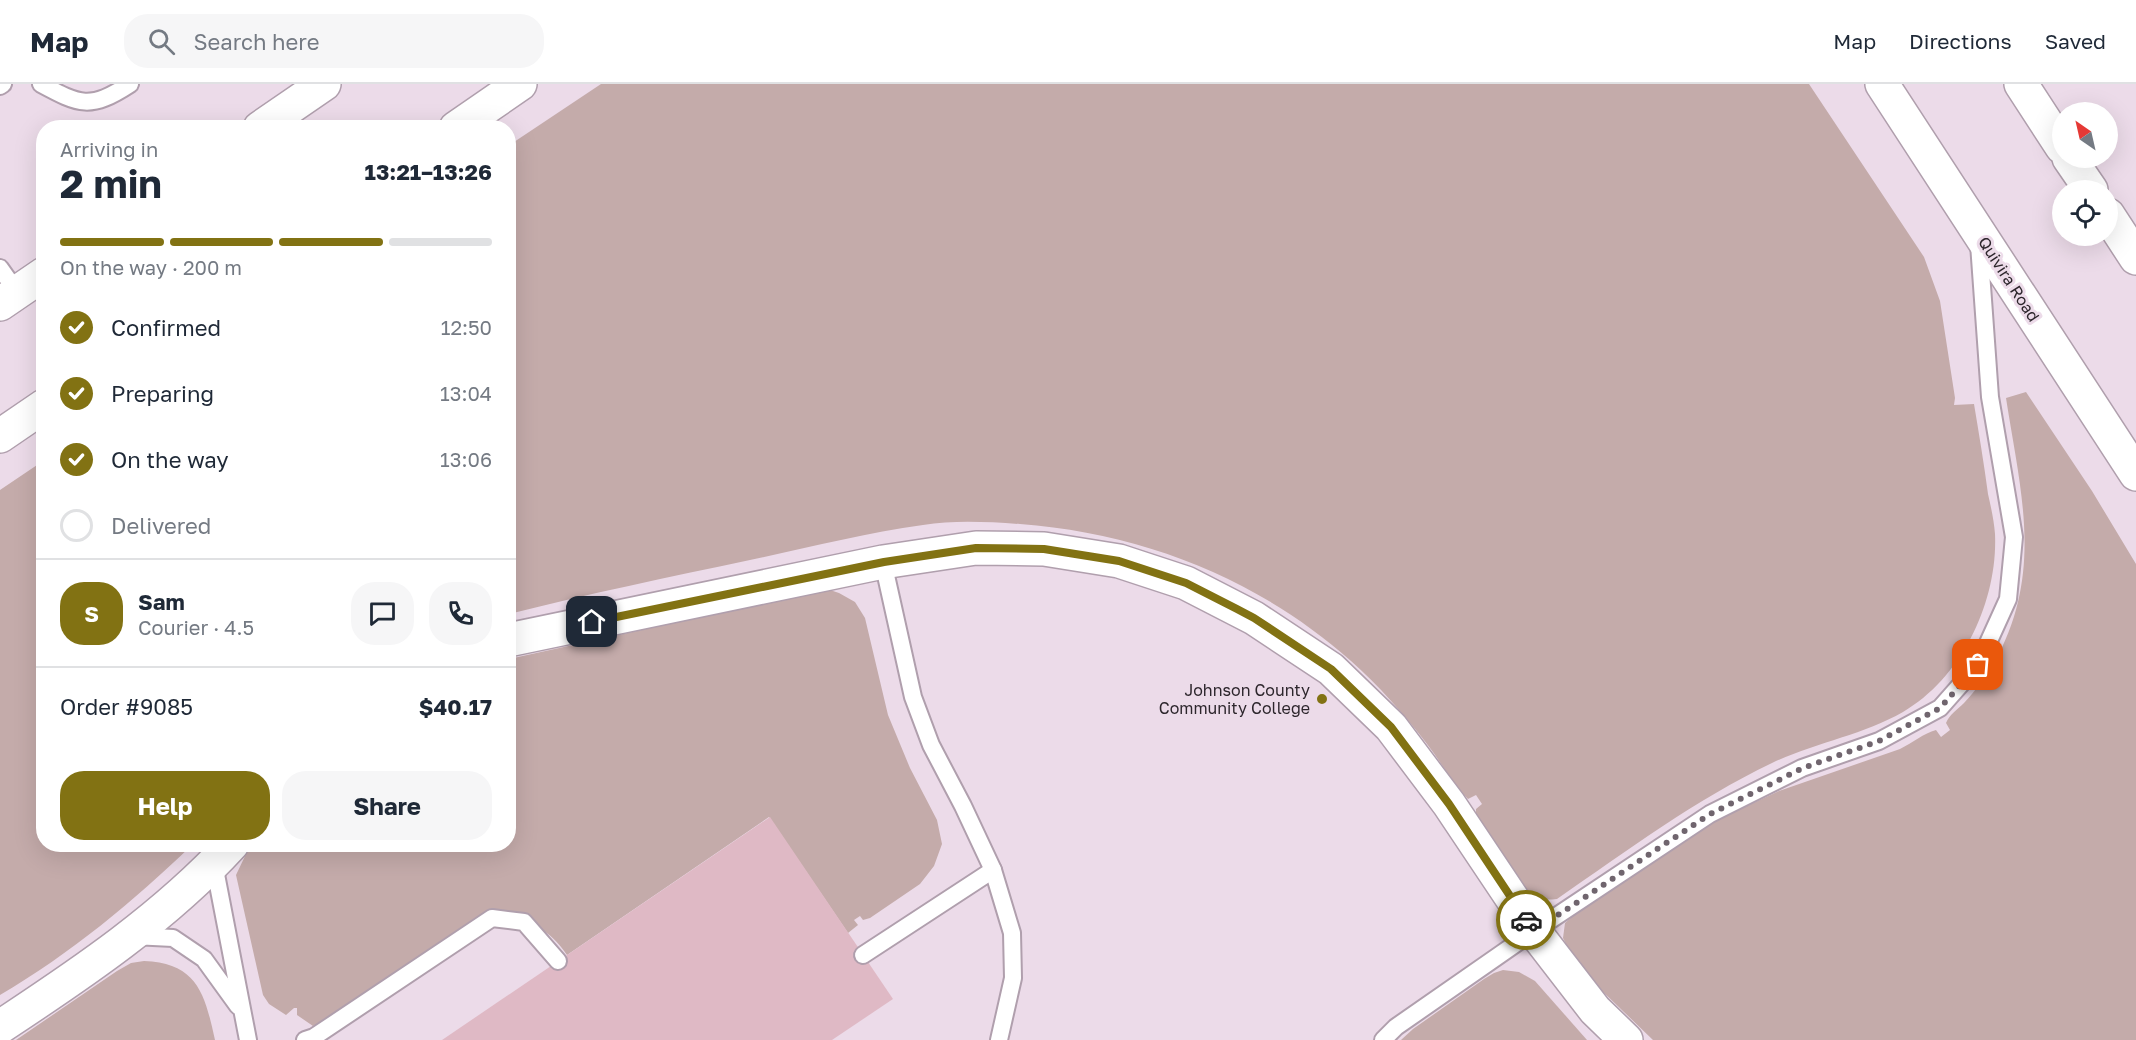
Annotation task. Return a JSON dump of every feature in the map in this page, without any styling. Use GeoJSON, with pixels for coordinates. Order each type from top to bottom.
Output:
{"type":"FeatureCollection","features":[{"type":"Feature","properties":{"kind":"street"},"geometry":{"type":"LineString","coordinates":[[272,120],[324,84]]}},
{"type":"Feature","properties":{"kind":"street"},"geometry":{"type":"LineString","coordinates":[[468,120],[520,84]]}},
{"type":"Feature","properties":{"kind":"street","name":"Quivira Road"},"geometry":{"type":"LineString","coordinates":[[1882,84],[2136,474]]}},
{"type":"Feature","properties":{"kind":"street"},"geometry":{"type":"LineString","coordinates":[[2021,84],[2052,132]]}},
{"type":"Feature","properties":{"kind":"street"},"geometry":{"type":"LineString","coordinates":[[2118,230],[2136,258]]}},
{"type":"Feature","properties":{"kind":"street"},"geometry":{"type":"LineString","coordinates":[[6,288],[36,277]]}},
{"type":"Feature","properties":{"kind":"street"},"geometry":{"type":"LineString","coordinates":[[0,436],[36,411]]}},
{"type":"Feature","properties":{"kind":"street"},"geometry":{"type":"LineString","coordinates":[[516,638],[884,562],[976,548],[1044,549],[1119,561],[1186,583],[1254,618],[1331,669],[1391,727],[1449,804],[1534,931],[1595,1010],[1626,1040]]}},
{"type":"Feature","properties":{"kind":"street"},"geometry":{"type":"LineString","coordinates":[[0,1027],[53,993],[132,936],[223,854]]}},
{"type":"Feature","properties":{"kind":"lane"},"geometry":{"type":"LineString","coordinates":[[41,84],[61,95],[86,102],[95,102],[130,84]]}},
{"type":"Feature","properties":{"kind":"lane"},"geometry":{"type":"LineString","coordinates":[[1383,1040],[1396,1027],[1534,931],[1710,814],[1803,768],[1879,741],[1940,708],[1978,665],[2008,599],[2014,537],[1990,397],[1978,232]]}},
{"type":"Feature","properties":{"kind":"lane"},"geometry":{"type":"LineString","coordinates":[[884,562],[913,697],[931,746],[993,870],[1012,933],[1012,978],[999,1040]]}},
{"type":"Feature","properties":{"kind":"lane"},"geometry":{"type":"LineString","coordinates":[[223,854],[241,1009],[248,1040]]}},
{"type":"Feature","properties":{"kind":"lane"},"geometry":{"type":"LineString","coordinates":[[863,956],[993,870]]}},
{"type":"Feature","properties":{"kind":"lane"},"geometry":{"type":"LineString","coordinates":[[305,1040],[314,1037],[492,918],[524,922],[558,961]]}},
{"type":"Feature","properties":{"kind":"lane"},"geometry":{"type":"LineString","coordinates":[[132,936],[173,938],[204,959],[241,1009]]}},
{"type":"Feature","properties":{"kind":"shaded area"},"geometry":{"type":"Polygon","coordinates":[[[601,84],[1809,84],[1924,257],[1940,301],[1955,398],[1954,405],[1974,404],[1993,519],[1994,559],[1983,611],[1959,658],[1943,679],[1903,712],[1872,727],[1788,756],[1744,777],[1662,827],[1557,899],[1550,900],[1529,895],[1476,817],[1476,809],[1482,804],[1476,795],[1468,799],[1409,722],[1351,661],[1278,606],[1197,565],[1154,550],[1065,529],[1020,524],[935,523],[836,541],[516,612],[516,141],[601,84]]]}},
{"type":"Feature","properties":{"kind":"shaded area"},"geometry":{"type":"Polygon","coordinates":[[[2026,392],[2092,491],[2136,564],[2136,1040],[1653,1040],[1598,987],[1569,950],[1563,938],[1565,923],[1582,908],[1707,825],[1779,791],[1900,749],[1932,731],[1936,730],[1941,737],[1950,730],[1946,723],[1976,689],[1994,663],[2009,630],[2019,597],[2024,565],[2022,500],[2006,398],[2026,392]]]}},
{"type":"Feature","properties":{"kind":"shaded area"},"geometry":{"type":"Polygon","coordinates":[[[36,466],[36,852],[184,852],[100,926],[51,962],[0,995],[0,490],[36,466]]]}},
{"type":"Feature","properties":{"kind":"shaded area"},"geometry":{"type":"Polygon","coordinates":[[[830,590],[855,602],[865,618],[888,715],[910,768],[937,820],[942,844],[934,866],[920,884],[870,918],[863,920],[860,916],[854,920],[858,925],[848,933],[769,817],[567,955],[552,938],[538,928],[499,917],[326,1022],[313,1026],[297,1015],[297,1008],[286,1015],[269,1004],[263,995],[236,875],[248,852],[516,852],[516,657],[830,590]]]}},
{"type":"Feature","properties":{"kind":"shaded area"},"geometry":{"type":"Polygon","coordinates":[[[144,961],[162,963],[188,975],[202,996],[215,1040],[16,1040],[117,971],[131,963],[144,961]]]}},
{"type":"Feature","properties":{"kind":"shaded area"},"geometry":{"type":"Polygon","coordinates":[[[1503,970],[1519,972],[1535,981],[1587,1040],[1401,1040],[1484,979],[1503,970]]]}},
{"type":"Feature","properties":{"kind":"building"},"geometry":{"type":"Polygon","coordinates":[[[770,817],[893,999],[832,1040],[442,1040],[770,817]]]}},
{"type":"Feature","properties":{"kind":"way so far"},"geometry":{"type":"LineString","coordinates":[[1526,920],[1534,931],[1710,814],[1803,768],[1879,741],[1940,708],[1978,665]]}},
{"type":"Feature","properties":{"kind":"place","name":"Johnson County Community College"},"geometry":{"type":"Point","coordinates":[1322,699]}},
{"type":"Feature","properties":{"kind":"route"},"geometry":{"type":"LineString","coordinates":[[592,622],[884,562],[976,548],[1044,549],[1119,561],[1186,583],[1254,618],[1331,669],[1391,727],[1449,804],[1526,920]]}}]}
